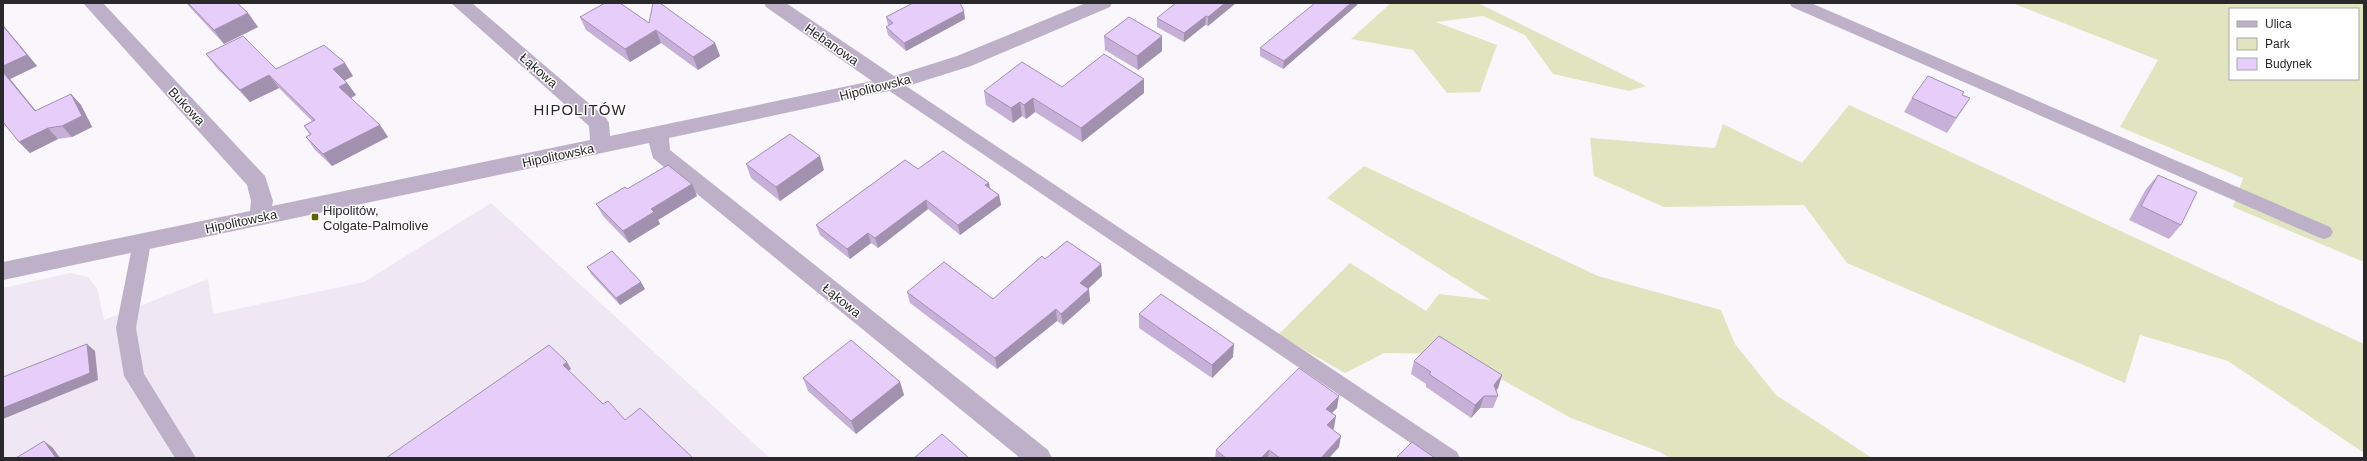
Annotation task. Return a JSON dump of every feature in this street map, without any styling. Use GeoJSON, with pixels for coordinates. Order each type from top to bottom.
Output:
{"type":"FeatureCollection","features":[{"type":"Feature","properties":{"kind":"street","name":"Bukowa"},"geometry":{"type":"LineString","coordinates":[[92,3],[257,182],[262,201],[260,217]]}},
{"type":"Feature","properties":{"kind":"street","name":"Łąkowa"},"geometry":{"type":"LineString","coordinates":[[460,3],[599,123],[601,146]]}},
{"type":"Feature","properties":{"kind":"street","name":"Hebanowa"},"geometry":{"type":"LineString","coordinates":[[774,3],[891,84]]}},
{"type":"Feature","properties":{"kind":"street","name":"Hipolitowska"},"geometry":{"type":"LineString","coordinates":[[3,271],[891,84],[964,61],[1103,3]]}},
{"type":"Feature","properties":{"kind":"street","name":"Łąkowa"},"geometry":{"type":"LineString","coordinates":[[658,134],[660,153],[1039,458]]}},
{"type":"Feature","properties":{"kind":"lane"},"geometry":{"type":"LineString","coordinates":[[1797,3],[2324,232]]}},
{"type":"Feature","properties":{"kind":"lane"},"geometry":{"type":"LineString","coordinates":[[891,84],[1450,458]]}},
{"type":"Feature","properties":{"kind":"lane"},"geometry":{"type":"LineString","coordinates":[[142,242],[126,328],[134,376],[186,458]]}},
{"type":"Feature","properties":{"kind":"shaded area"},"geometry":{"type":"Polygon","coordinates":[[[491,203],[770,458],[3,458],[3,288],[70,273],[88,277],[97,288],[104,320],[208,279],[213,314],[364,282],[491,203]]]}},
{"type":"Feature","properties":{"kind":"green space"},"geometry":{"type":"Polygon","coordinates":[[[1391,3],[1478,3],[1646,86],[1629,91],[1553,74],[1525,35],[1483,16],[1436,22],[1497,45],[1480,92],[1447,93],[1413,50],[1351,39],[1391,3]]]}},
{"type":"Feature","properties":{"kind":"green space"},"geometry":{"type":"Polygon","coordinates":[[[2012,3],[2364,3],[2364,262],[2233,207],[2243,178],[2120,127],[2158,60],[2012,3]]]}},
{"type":"Feature","properties":{"kind":"green space"},"geometry":{"type":"Polygon","coordinates":[[[1849,105],[2364,344],[2364,453],[2228,361],[2140,335],[2125,383],[1847,263],[1804,205],[1664,207],[1594,176],[1590,138],[1715,148],[1723,124],[1802,163],[1849,105]]]}},
{"type":"Feature","properties":{"kind":"green space"},"geometry":{"type":"Polygon","coordinates":[[[1364,166],[1598,276],[1721,310],[1735,344],[1776,395],[1872,458],[1670,458],[1660,452],[1571,418],[1456,354],[1384,353],[1345,373],[1278,335],[1350,263],[1426,311],[1439,294],[1490,300],[1327,198],[1364,166]]]}},
{"type":"Feature","properties":{"kind":"building"},"geometry":{"type":"Polygon","coordinates":[[[188,3],[237,3],[248,13],[214,30],[188,3]]]}},
{"type":"Feature","properties":{"kind":"building"},"geometry":{"type":"Polygon","coordinates":[[[605,3],[620,3],[649,23],[653,3],[660,3],[715,43],[693,57],[656,30],[625,49],[580,17],[605,3]]]}},
{"type":"Feature","properties":{"kind":"building"},"geometry":{"type":"Polygon","coordinates":[[[913,3],[960,3],[964,11],[904,43],[886,27],[893,23],[886,17],[913,3]]]}},
{"type":"Feature","properties":{"kind":"building"},"geometry":{"type":"Polygon","coordinates":[[[1176,3],[1225,3],[1208,17],[1206,16],[1184,33],[1157,18],[1176,3]]]}},
{"type":"Feature","properties":{"kind":"building"},"geometry":{"type":"Polygon","coordinates":[[[1315,3],[1351,3],[1284,61],[1260,48],[1315,3]]]}},
{"type":"Feature","properties":{"kind":"building"},"geometry":{"type":"Polygon","coordinates":[[[1129,17],[1162,36],[1137,56],[1104,36],[1129,17]]]}},
{"type":"Feature","properties":{"kind":"building"},"geometry":{"type":"Polygon","coordinates":[[[3,26],[27,55],[3,66],[3,26]]]}},
{"type":"Feature","properties":{"kind":"building"},"geometry":{"type":"Polygon","coordinates":[[[243,36],[276,69],[324,45],[345,63],[333,69],[347,83],[339,87],[380,125],[323,154],[306,137],[311,134],[304,126],[315,120],[269,75],[240,90],[206,54],[243,36]]]}},
{"type":"Feature","properties":{"kind":"building"},"geometry":{"type":"Polygon","coordinates":[[[1104,54],[1144,79],[1081,128],[1033,98],[1024,105],[1020,102],[1011,108],[984,91],[1022,62],[1062,87],[1104,54]]]}},
{"type":"Feature","properties":{"kind":"building"},"geometry":{"type":"Polygon","coordinates":[[[3,72],[35,111],[71,94],[82,116],[62,126],[48,128],[19,142],[3,122],[3,72]]]}},
{"type":"Feature","properties":{"kind":"building"},"geometry":{"type":"Polygon","coordinates":[[[1928,76],[1964,92],[1962,95],[1970,98],[1956,118],[1912,98],[1928,76]]]}},
{"type":"Feature","properties":{"kind":"building"},"geometry":{"type":"Polygon","coordinates":[[[790,134],[820,156],[776,187],[746,164],[790,134]]]}},
{"type":"Feature","properties":{"kind":"building"},"geometry":{"type":"Polygon","coordinates":[[[943,151],[989,183],[985,185],[999,195],[958,225],[926,200],[875,238],[868,233],[847,249],[816,225],[905,160],[918,169],[943,151]]]}},
{"type":"Feature","properties":{"kind":"building"},"geometry":{"type":"Polygon","coordinates":[[[668,165],[692,184],[651,209],[654,212],[623,231],[596,204],[625,187],[627,189],[668,165]]]}},
{"type":"Feature","properties":{"kind":"building"},"geometry":{"type":"Polygon","coordinates":[[[2158,175],[2197,192],[2181,225],[2141,206],[2158,175]]]}},
{"type":"Feature","properties":{"kind":"building"},"geometry":{"type":"Polygon","coordinates":[[[1067,241],[1101,264],[1080,283],[1089,289],[1061,314],[1056,309],[995,358],[907,292],[944,262],[993,299],[1042,256],[1045,259],[1067,241]]]}},
{"type":"Feature","properties":{"kind":"building"},"geometry":{"type":"Polygon","coordinates":[[[612,251],[641,282],[616,298],[587,267],[612,251]]]}},
{"type":"Feature","properties":{"kind":"building"},"geometry":{"type":"Polygon","coordinates":[[[1161,294],[1234,344],[1212,365],[1139,314],[1161,294]]]}},
{"type":"Feature","properties":{"kind":"building"},"geometry":{"type":"Polygon","coordinates":[[[1439,336],[1502,375],[1494,385],[1498,396],[1484,396],[1475,405],[1429,374],[1431,372],[1414,361],[1439,336]]]}},
{"type":"Feature","properties":{"kind":"building"},"geometry":{"type":"Polygon","coordinates":[[[851,340],[900,382],[851,421],[803,378],[851,340]]]}},
{"type":"Feature","properties":{"kind":"building"},"geometry":{"type":"Polygon","coordinates":[[[87,344],[90,373],[3,408],[3,377],[87,344]]]}},
{"type":"Feature","properties":{"kind":"building"},"geometry":{"type":"Polygon","coordinates":[[[549,345],[567,362],[563,365],[603,404],[608,401],[625,420],[640,408],[693,458],[386,458],[549,345]]]}},
{"type":"Feature","properties":{"kind":"building"},"geometry":{"type":"Polygon","coordinates":[[[1299,368],[1339,396],[1326,409],[1336,416],[1327,425],[1341,436],[1321,458],[1280,458],[1269,450],[1261,458],[1226,458],[1216,450],[1299,368]]]}},
{"type":"Feature","properties":{"kind":"building"},"geometry":{"type":"Polygon","coordinates":[[[942,434],[969,458],[914,458],[942,434]]]}},
{"type":"Feature","properties":{"kind":"building"},"geometry":{"type":"Polygon","coordinates":[[[44,441],[56,458],[16,458],[44,441]]]}},
{"type":"Feature","properties":{"kind":"building"},"geometry":{"type":"Polygon","coordinates":[[[1412,442],[1435,458],[1396,458],[1412,442]]]}},
{"type":"Feature","properties":{"kind":"place","name":"Hipolitów, Colgate-Palmolive"},"geometry":{"type":"Point","coordinates":[315,217]}},
{"type":"Feature","properties":{"kind":"district","name":"HIPOLITÓW"},"geometry":{"type":"Point","coordinates":[580,110]}}]}
